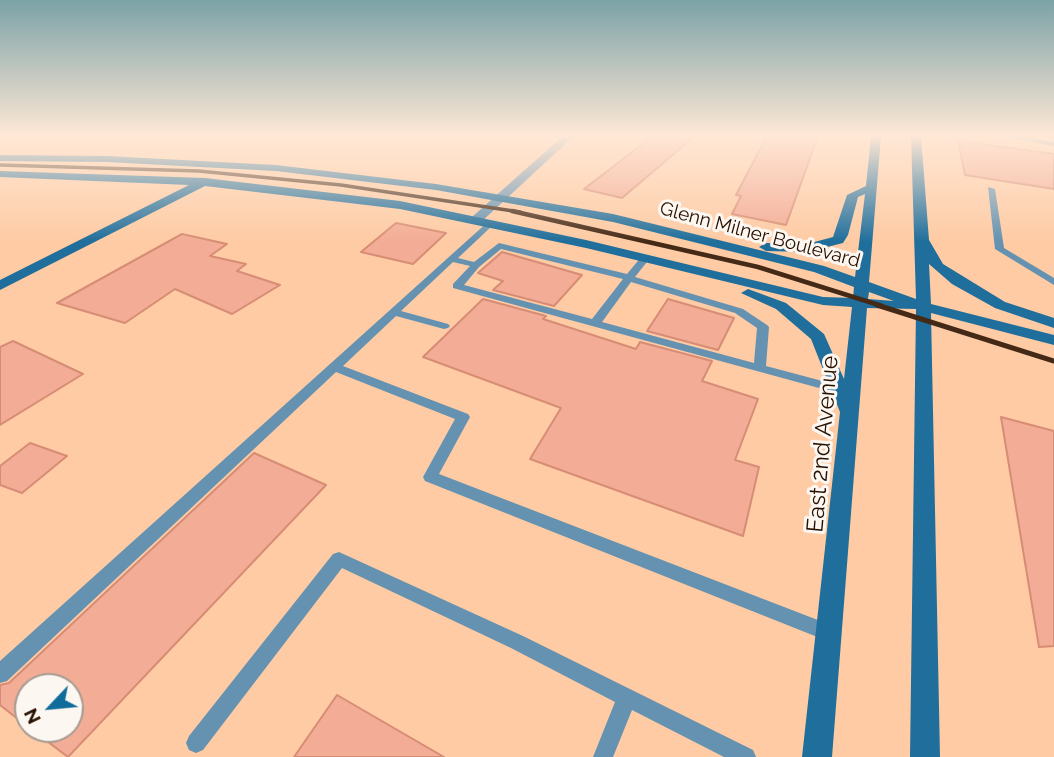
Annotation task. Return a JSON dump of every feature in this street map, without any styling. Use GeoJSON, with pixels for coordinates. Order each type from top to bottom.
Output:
{"type":"FeatureCollection","features":[{"type":"Feature","properties":{"kind":"street"},"geometry":{"type":"LineString","coordinates":[[0,286],[221,171]]}},
{"type":"Feature","properties":{"kind":"street","name":"Glenn Milner Boulevard"},"geometry":{"type":"LineString","coordinates":[[296,171],[374,179],[613,218],[819,269],[863,295],[922,306]]}},
{"type":"Feature","properties":{"kind":"street"},"geometry":{"type":"LineString","coordinates":[[483,222],[503,198],[531,171]]}},
{"type":"Feature","properties":{"kind":"street","name":"East 2nd Avenue"},"geometry":{"type":"LineString","coordinates":[[817,757],[863,295],[873,171]]}},
{"type":"Feature","properties":{"kind":"street"},"geometry":{"type":"LineString","coordinates":[[918,171],[926,435],[925,757]]}},
{"type":"Feature","properties":{"kind":"street","name":"Glenn Milner Boulevard"},"geometry":{"type":"LineString","coordinates":[[0,174],[204,182],[400,205],[645,258],[823,301],[863,295],[922,306],[1054,340]]}},
{"type":"Feature","properties":{"kind":"street"},"geometry":{"type":"LineString","coordinates":[[726,245],[788,249],[833,242],[842,234],[853,195],[871,188]]}},
{"type":"Feature","properties":{"kind":"street"},"geometry":{"type":"LineString","coordinates":[[922,239],[938,267],[957,281],[1000,305],[1054,324]]}},
{"type":"Feature","properties":{"kind":"street"},"geometry":{"type":"LineString","coordinates":[[645,258],[759,296],[800,318],[818,337],[850,413]]}},
{"type":"Feature","properties":{"kind":"lane"},"geometry":{"type":"LineString","coordinates":[[990,189],[1000,249],[1054,282]]}},
{"type":"Feature","properties":{"kind":"lane"},"geometry":{"type":"LineString","coordinates":[[0,674],[452,258],[483,222]]}},
{"type":"Feature","properties":{"kind":"lane"},"geometry":{"type":"LineString","coordinates":[[760,368],[763,327],[755,321],[739,311],[629,278],[499,246],[476,265],[457,286],[841,390]]}},
{"type":"Feature","properties":{"kind":"lane"},"geometry":{"type":"LineString","coordinates":[[452,258],[476,265]]}},
{"type":"Feature","properties":{"kind":"lane"},"geometry":{"type":"LineString","coordinates":[[595,323],[645,258]]}},
{"type":"Feature","properties":{"kind":"lane"},"geometry":{"type":"LineString","coordinates":[[394,312],[444,326]]}},
{"type":"Feature","properties":{"kind":"lane"},"geometry":{"type":"LineString","coordinates":[[334,367],[463,417],[430,477],[830,633]]}},
{"type":"Feature","properties":{"kind":"lane"},"geometry":{"type":"LineString","coordinates":[[195,743],[339,559],[746,757]]}},
{"type":"Feature","properties":{"kind":"lane"},"geometry":{"type":"LineString","coordinates":[[603,757],[627,697]]}},
{"type":"Feature","properties":{"kind":"building"},"geometry":{"type":"Polygon","coordinates":[[[607,171],[653,171],[622,198],[584,189],[607,171]]]}},
{"type":"Feature","properties":{"kind":"building"},"geometry":{"type":"Polygon","coordinates":[[[748,171],[805,171],[786,225],[732,214],[741,196],[736,195],[748,171]]]}},
{"type":"Feature","properties":{"kind":"building"},"geometry":{"type":"Polygon","coordinates":[[[964,171],[1054,171],[1054,189],[965,175],[964,171]]]}},
{"type":"Feature","properties":{"kind":"building"},"geometry":{"type":"Polygon","coordinates":[[[396,223],[446,233],[413,264],[361,252],[396,223]]]}},
{"type":"Feature","properties":{"kind":"building"},"geometry":{"type":"Polygon","coordinates":[[[182,234],[227,244],[210,256],[246,264],[237,271],[280,285],[232,314],[175,289],[125,323],[57,303],[182,234]]]}},
{"type":"Feature","properties":{"kind":"building"},"geometry":{"type":"Polygon","coordinates":[[[502,252],[582,275],[554,306],[493,290],[503,281],[478,273],[502,252]]]}},
{"type":"Feature","properties":{"kind":"building"},"geometry":{"type":"Polygon","coordinates":[[[483,299],[546,316],[543,319],[636,349],[640,342],[712,361],[702,381],[758,399],[735,460],[759,467],[743,536],[530,459],[561,408],[423,357],[483,299]]]}},
{"type":"Feature","properties":{"kind":"building"},"geometry":{"type":"Polygon","coordinates":[[[668,299],[734,318],[718,350],[647,331],[668,299]]]}},
{"type":"Feature","properties":{"kind":"building"},"geometry":{"type":"Polygon","coordinates":[[[13,341],[83,374],[0,425],[0,347],[13,341]]]}},
{"type":"Feature","properties":{"kind":"building"},"geometry":{"type":"Polygon","coordinates":[[[1001,417],[1054,431],[1054,646],[1039,647],[1001,417]]]}},
{"type":"Feature","properties":{"kind":"building"},"geometry":{"type":"Polygon","coordinates":[[[30,443],[67,456],[22,493],[0,485],[0,466],[30,443]]]}},
{"type":"Feature","properties":{"kind":"building"},"geometry":{"type":"Polygon","coordinates":[[[254,453],[326,485],[84,740],[84,673],[20,673],[254,453]]]}},
{"type":"Feature","properties":{"kind":"building"},"geometry":{"type":"Polygon","coordinates":[[[14,678],[14,716],[0,705],[0,685],[14,678]]]}},
{"type":"Feature","properties":{"kind":"building"},"geometry":{"type":"Polygon","coordinates":[[[337,695],[444,757],[294,757],[337,695]]]}},
{"type":"Feature","properties":{"kind":"building"},"geometry":{"type":"Polygon","coordinates":[[[50,743],[81,743],[68,757],[50,743]]]}},
{"type":"Feature","properties":{"kind":"railway"},"geometry":{"type":"LineString","coordinates":[[202,171],[341,185],[520,212]]}},
{"type":"Feature","properties":{"kind":"railway"},"geometry":{"type":"LineString","coordinates":[[512,211],[758,267],[882,306]]}},
{"type":"Feature","properties":{"kind":"railway"},"geometry":{"type":"LineString","coordinates":[[877,305],[1054,361]]}}]}
